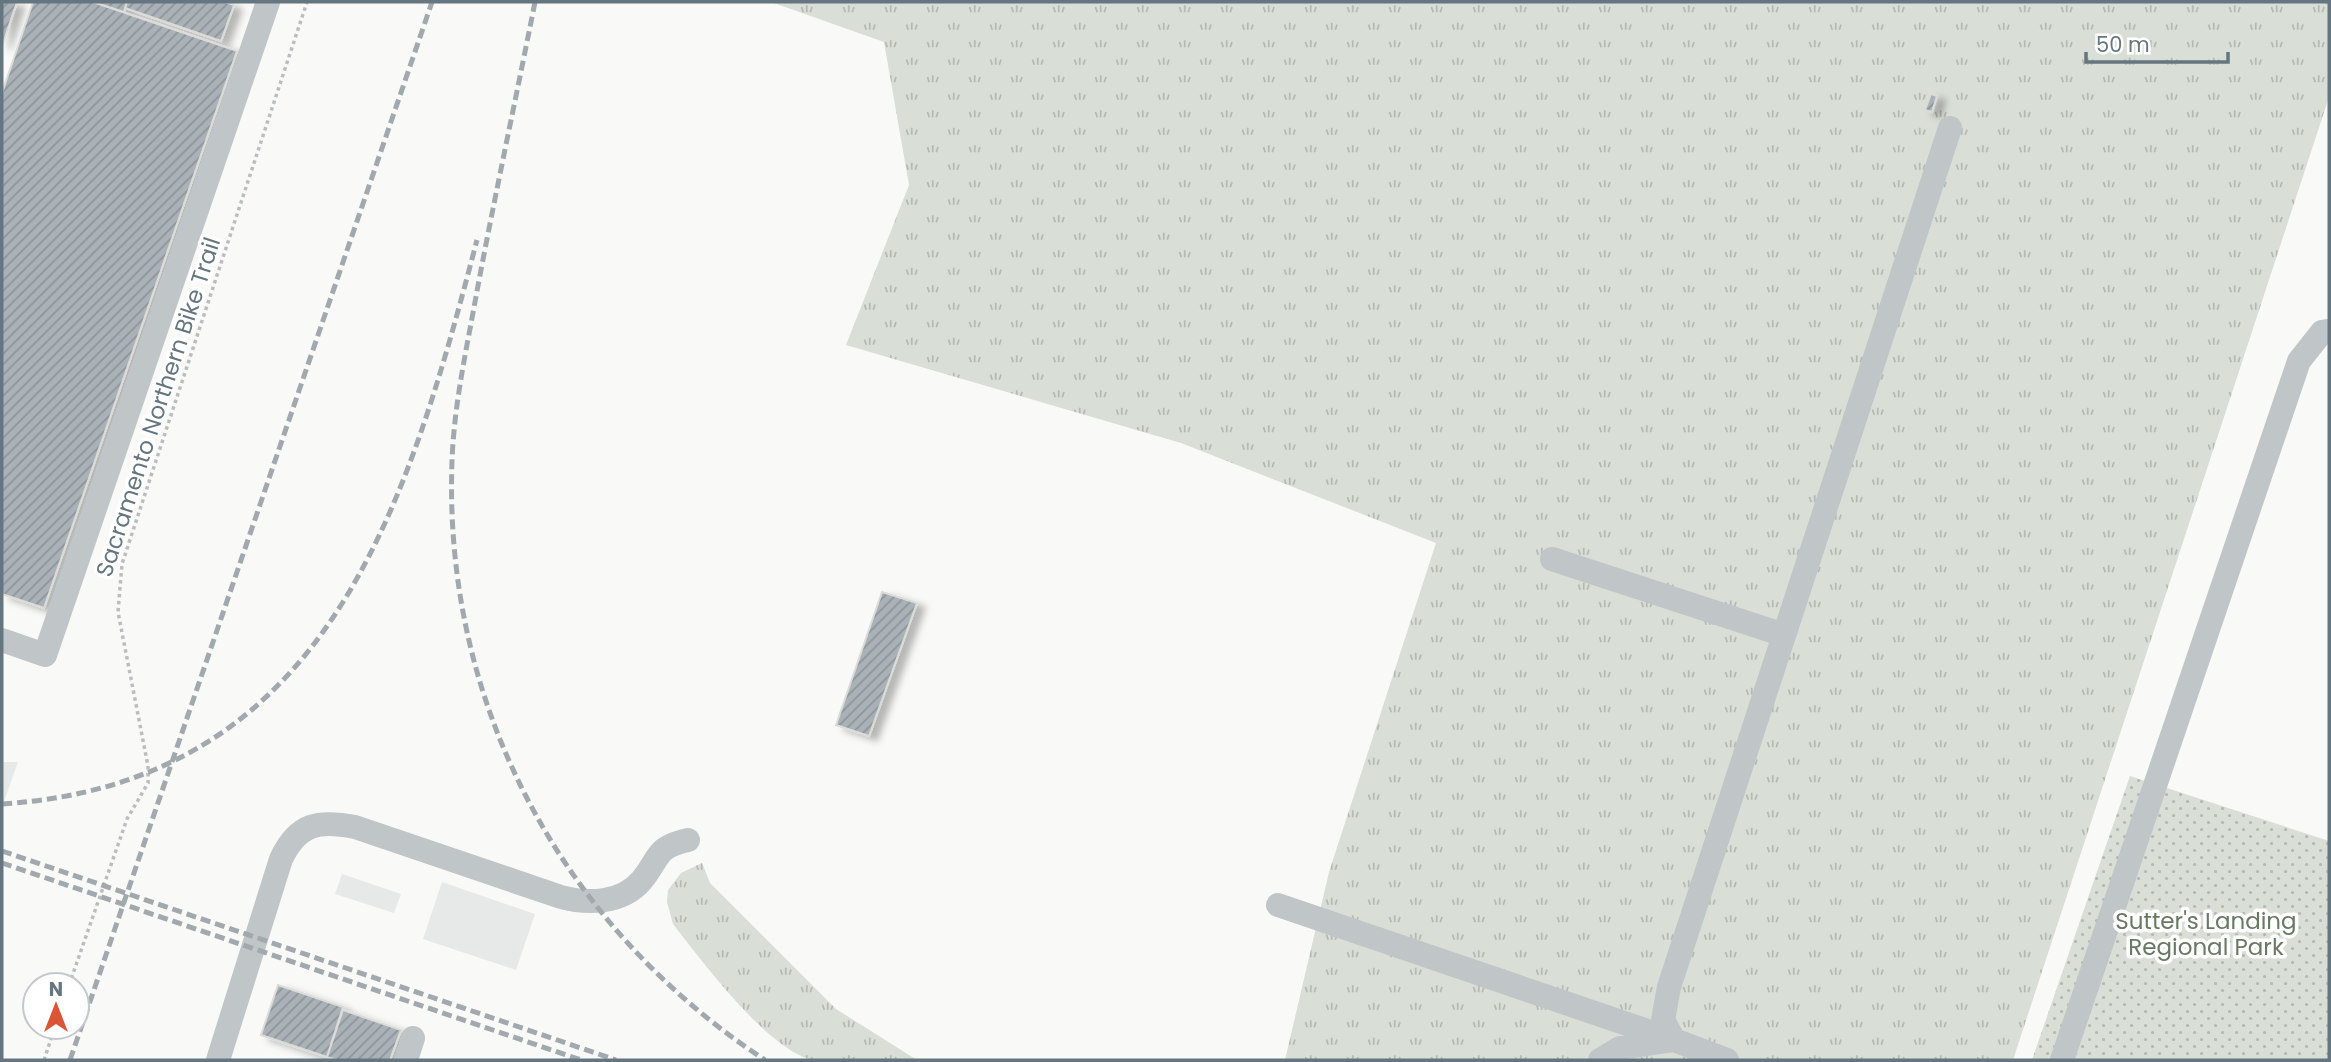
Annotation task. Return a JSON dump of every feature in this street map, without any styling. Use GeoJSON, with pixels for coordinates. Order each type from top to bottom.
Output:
{"type":"FeatureCollection","features":[{"type":"Feature","properties":{"kind":"street"},"geometry":{"type":"LineString","coordinates":[[2,640],[45,655],[175,277],[239,79],[268,2]]}},
{"type":"Feature","properties":{"kind":"street"},"geometry":{"type":"LineString","coordinates":[[1674,1040],[1663,1020],[1669,987],[1950,128]]}},
{"type":"Feature","properties":{"kind":"street"},"geometry":{"type":"LineString","coordinates":[[2062,1060],[2299,361],[2322,332],[2329,331]]}},
{"type":"Feature","properties":{"kind":"street"},"geometry":{"type":"LineString","coordinates":[[1552,559],[1784,635]]}},
{"type":"Feature","properties":{"kind":"street"},"geometry":{"type":"LineString","coordinates":[[218,1060],[281,859],[294,836],[313,825],[337,823],[355,827],[561,897],[592,902],[619,896],[632,888],[642,880],[657,853],[673,843],[688,840]]}},
{"type":"Feature","properties":{"kind":"street"},"geometry":{"type":"LineString","coordinates":[[1278,905],[1727,1060]]}},
{"type":"Feature","properties":{"kind":"street"},"geometry":{"type":"LineString","coordinates":[[1600,1060],[1620,1048],[1674,1040]]}},
{"type":"Feature","properties":{"kind":"path","name":"Sacramento Northern Bike Trail"},"geometry":{"type":"LineString","coordinates":[[74,971],[127,819],[148,783],[148,766],[118,612],[122,564],[307,2]]}},
{"type":"Feature","properties":{"kind":"path"},"geometry":{"type":"LineString","coordinates":[[44,1060],[50,1041]]}},
{"type":"Feature","properties":{"kind":"shaded area"},"geometry":{"type":"Polygon","coordinates":[[[2,762],[18,762],[2,807],[2,762]]]}},
{"type":"Feature","properties":{"kind":"shaded area"},"geometry":{"type":"Polygon","coordinates":[[[342,874],[401,894],[394,913],[335,894],[342,874]]]}},
{"type":"Feature","properties":{"kind":"shaded area"},"geometry":{"type":"Polygon","coordinates":[[[442,882],[535,914],[516,970],[423,939],[442,882]]]}},
{"type":"Feature","properties":{"kind":"green space"},"geometry":{"type":"Polygon","coordinates":[[[771,2],[2329,2],[2329,97],[2013,1060],[1285,1060],[1329,872],[1436,543],[1181,443],[846,345],[909,185],[884,42],[771,2]]]}},
{"type":"Feature","properties":{"kind":"green space","name":"Sutter's Landing Regional Park"},"geometry":{"type":"Polygon","coordinates":[[[2130,776],[2329,841],[2329,1060],[2032,1060],[2130,776]]]}},
{"type":"Feature","properties":{"kind":"green space"},"geometry":{"type":"Polygon","coordinates":[[[702,863],[710,883],[836,1009],[917,1060],[809,1059],[791,1051],[754,1020],[717,980],[673,924],[667,902],[668,890],[681,873],[702,863]]]}},
{"type":"Feature","properties":{"kind":"building"},"geometry":{"type":"Polygon","coordinates":[[[2,2],[17,2],[2,46],[2,2]]]}},
{"type":"Feature","properties":{"kind":"building"},"geometry":{"type":"Polygon","coordinates":[[[33,2],[93,2],[237,51],[44,608],[2,594],[2,93],[33,2]]]}},
{"type":"Feature","properties":{"kind":"building"},"geometry":{"type":"Polygon","coordinates":[[[93,2],[127,2],[124,12],[93,2]]]}},
{"type":"Feature","properties":{"kind":"building"},"geometry":{"type":"Polygon","coordinates":[[[127,2],[225,2],[234,5],[221,41],[125,8],[127,2]]]}},
{"type":"Feature","properties":{"kind":"building"},"geometry":{"type":"Polygon","coordinates":[[[1931,94],[1937,96],[1932,112],[1925,110],[1931,94]]]}},
{"type":"Feature","properties":{"kind":"building"},"geometry":{"type":"Polygon","coordinates":[[[882,592],[917,603],[869,736],[836,725],[882,592]]]}},
{"type":"Feature","properties":{"kind":"building"},"geometry":{"type":"Polygon","coordinates":[[[278,985],[343,1007],[327,1057],[261,1035],[278,985]]]}},
{"type":"Feature","properties":{"kind":"building"},"geometry":{"type":"Polygon","coordinates":[[[343,1010],[401,1030],[390,1060],[337,1060],[327,1057],[343,1010]]]}},
{"type":"Feature","properties":{"kind":"railway"},"geometry":{"type":"LineString","coordinates":[[70,1060],[432,2]]}},
{"type":"Feature","properties":{"kind":"railway"},"geometry":{"type":"LineString","coordinates":[[535,2],[484,255],[455,418],[452,461],[455,551],[469,639],[494,723],[529,802],[574,876],[629,945],[693,1006],[765,1060]]}},
{"type":"Feature","properties":{"kind":"railway"},"geometry":{"type":"LineString","coordinates":[[2,804],[113,785],[203,745],[277,687],[335,614],[382,530],[419,438],[450,340],[477,240]]}},
{"type":"Feature","properties":{"kind":"railway"},"geometry":{"type":"LineString","coordinates":[[2,851],[616,1060]]}},
{"type":"Feature","properties":{"kind":"railway"},"geometry":{"type":"LineString","coordinates":[[2,863],[581,1060]]}}]}
